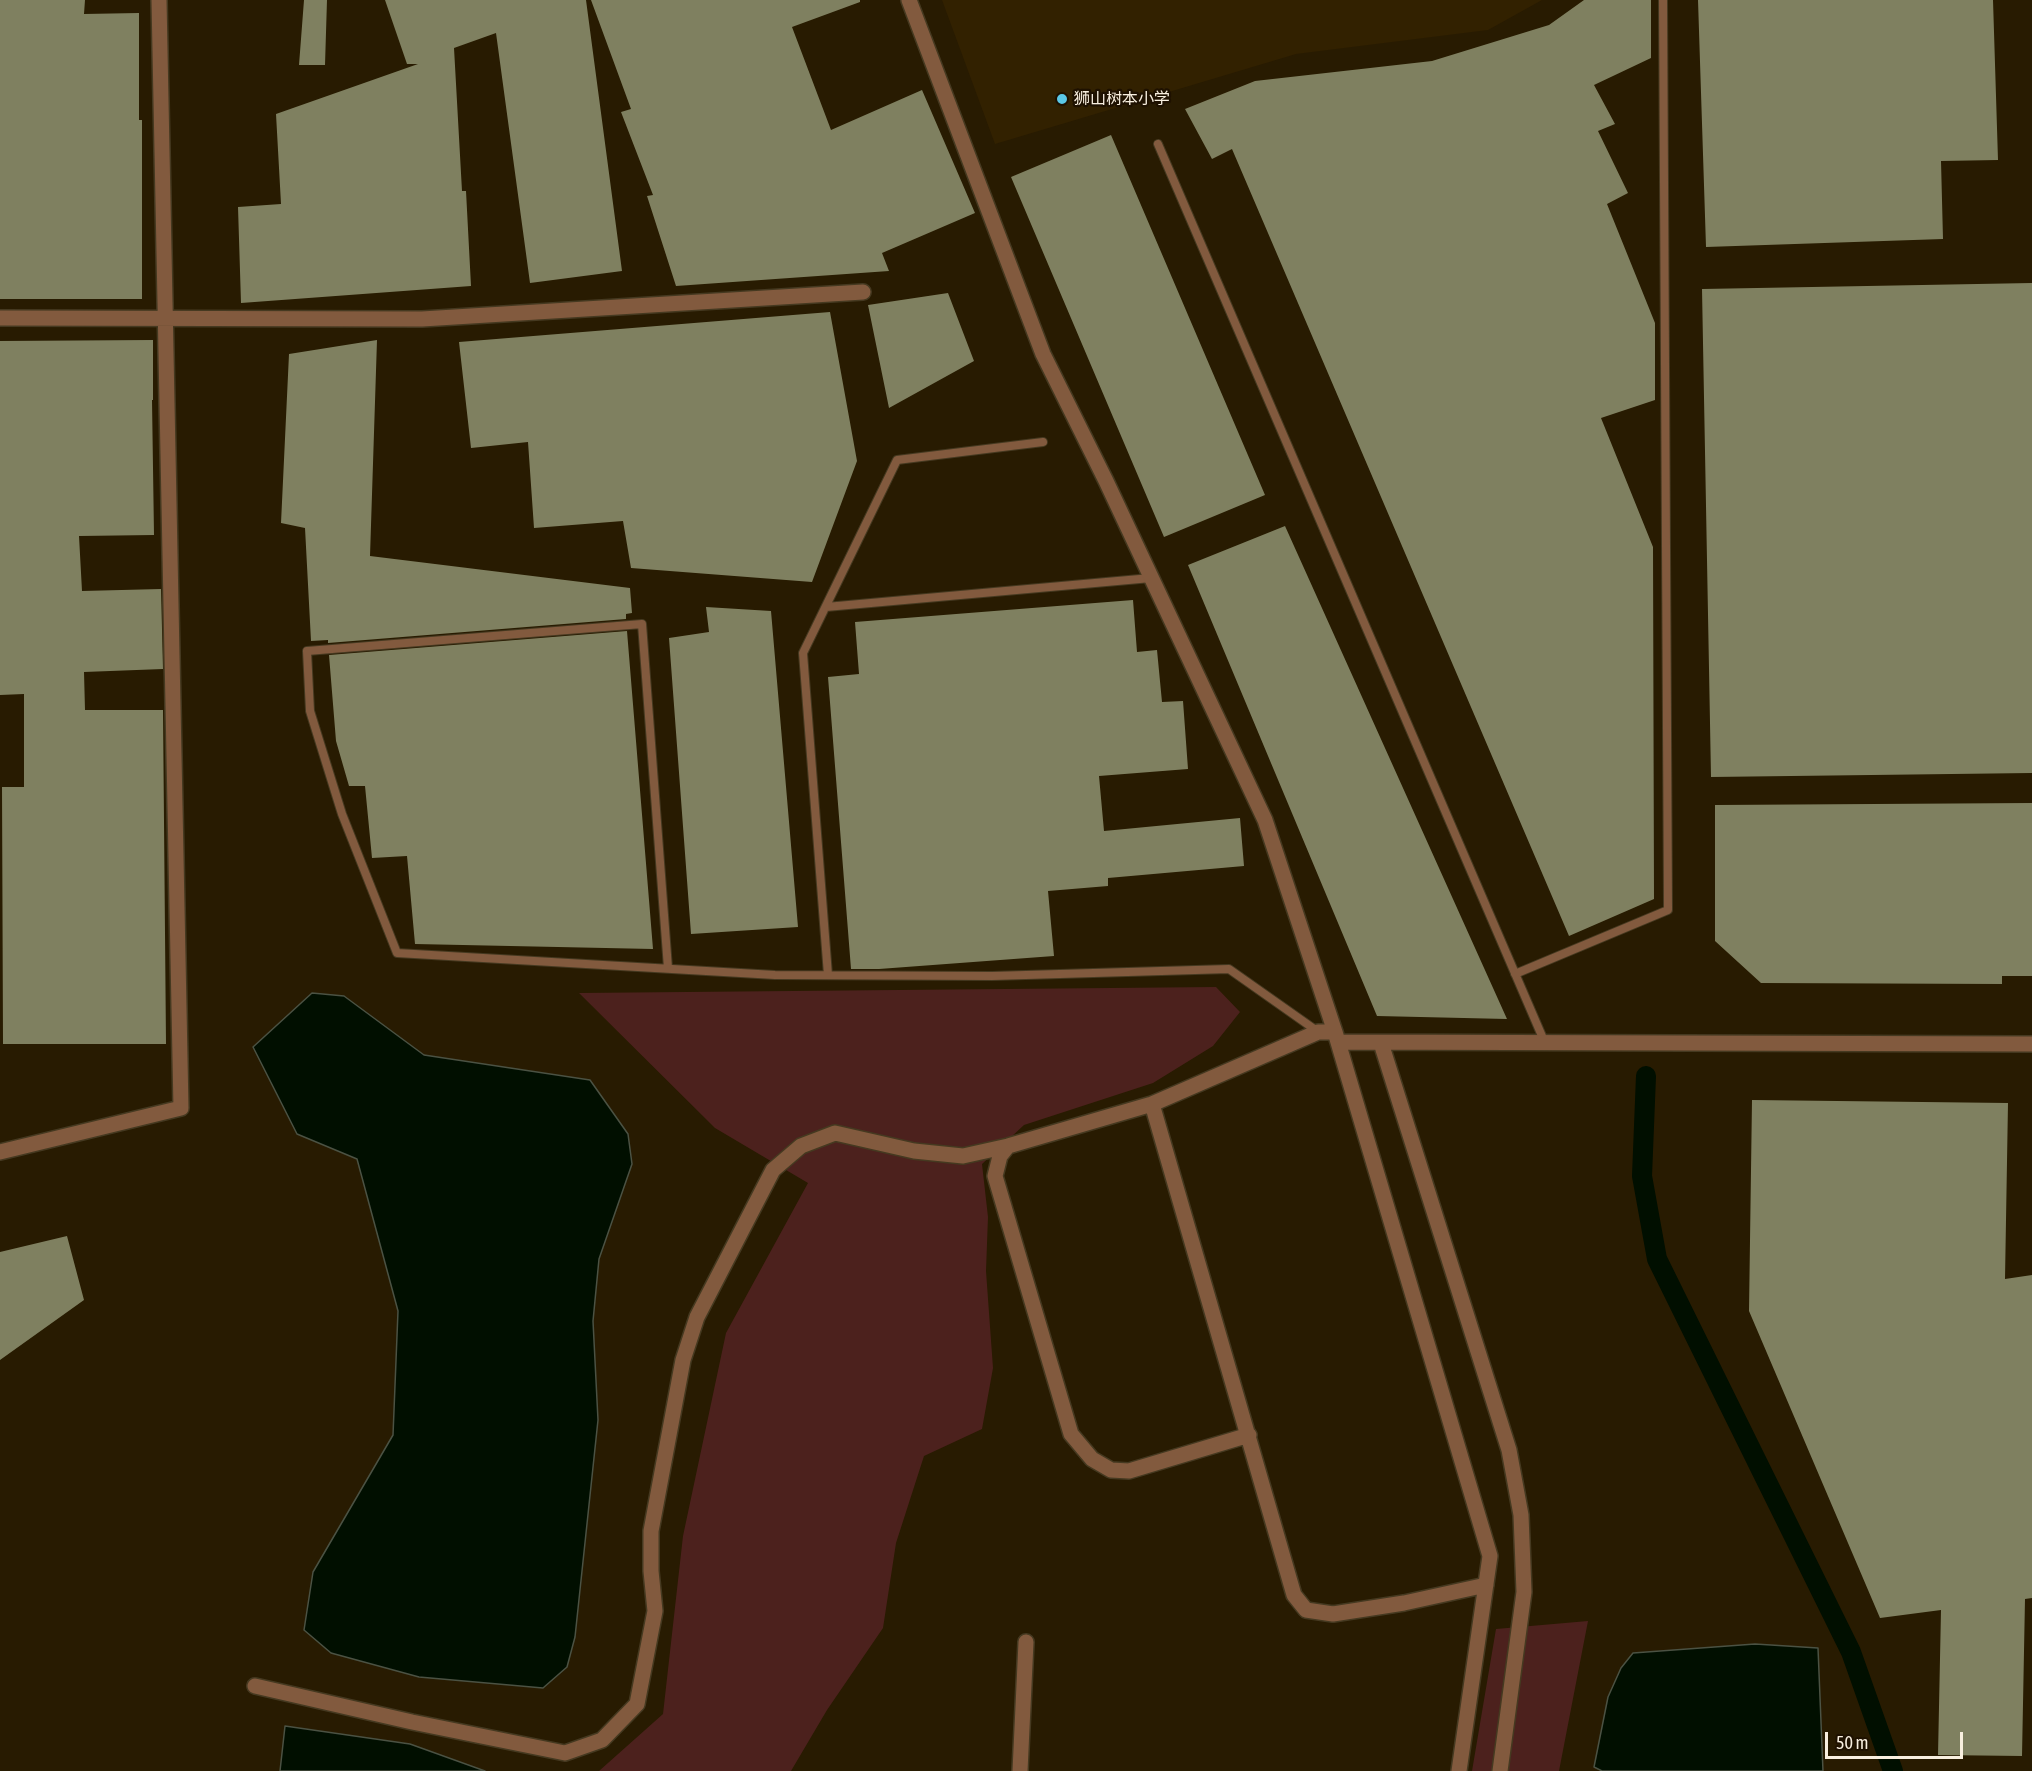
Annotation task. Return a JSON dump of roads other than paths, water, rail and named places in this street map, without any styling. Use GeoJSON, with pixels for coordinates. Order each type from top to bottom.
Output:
{"type":"FeatureCollection","features":[{"type":"Feature","properties":{"kind":"street"},"geometry":{"type":"LineString","coordinates":[[0,1152],[181,1108],[159,0]]}},
{"type":"Feature","properties":{"kind":"street"},"geometry":{"type":"LineString","coordinates":[[909,0],[1043,354],[1265,820],[1336,1037],[1490,1556],[1459,1771]]}},
{"type":"Feature","properties":{"kind":"street"},"geometry":{"type":"LineString","coordinates":[[0,318],[422,319],[863,292]]}},
{"type":"Feature","properties":{"kind":"street"},"geometry":{"type":"LineString","coordinates":[[255,1686],[412,1722],[565,1753],[602,1740],[637,1704],[655,1611],[651,1571],[651,1531],[683,1360],[697,1317],[773,1170],[801,1146],[835,1133],[914,1151],[963,1156],[1008,1146],[1152,1104],[1318,1032],[1336,1037],[1381,1043],[2032,1044]]}},
{"type":"Feature","properties":{"kind":"street"},"geometry":{"type":"LineString","coordinates":[[1381,1043],[1509,1450],[1521,1515],[1524,1592],[1500,1771]]}},
{"type":"Feature","properties":{"kind":"street"},"geometry":{"type":"LineString","coordinates":[[1152,1104],[1294,1595],[1306,1610],[1333,1614],[1404,1603],[1486,1585]]}},
{"type":"Feature","properties":{"kind":"street"},"geometry":{"type":"LineString","coordinates":[[1008,1146],[1000,1156],[995,1176],[1071,1434],[1092,1459],[1111,1470],[1129,1472],[1249,1435]]}},
{"type":"Feature","properties":{"kind":"street"},"geometry":{"type":"LineString","coordinates":[[1020,1771],[1026,1642]]}},
{"type":"Feature","properties":{"kind":"lane"},"geometry":{"type":"LineString","coordinates":[[1515,974],[1668,910],[1663,0]]}},
{"type":"Feature","properties":{"kind":"lane"},"geometry":{"type":"LineString","coordinates":[[1158,144],[1545,1043]]}},
{"type":"Feature","properties":{"kind":"lane"},"geometry":{"type":"LineString","coordinates":[[828,975],[803,653],[897,459],[1043,442]]}},
{"type":"Feature","properties":{"kind":"lane"},"geometry":{"type":"LineString","coordinates":[[826,607],[1151,578]]}},
{"type":"Feature","properties":{"kind":"lane"},"geometry":{"type":"LineString","coordinates":[[668,969],[642,624],[308,651],[310,711],[342,814],[398,953],[668,969],[775,975],[992,976],[1229,969],[1318,1032]]}},
{"type":"Feature","properties":{"kind":"waterway"},"geometry":{"type":"LineString","coordinates":[[1646,1076],[1642,1176],[1657,1259],[1851,1652],[1893,1771]]}},
{"type":"Feature","properties":{"kind":"place","name":"狮山树本小学"},"geometry":{"type":"Point","coordinates":[1062,99]}}]}
